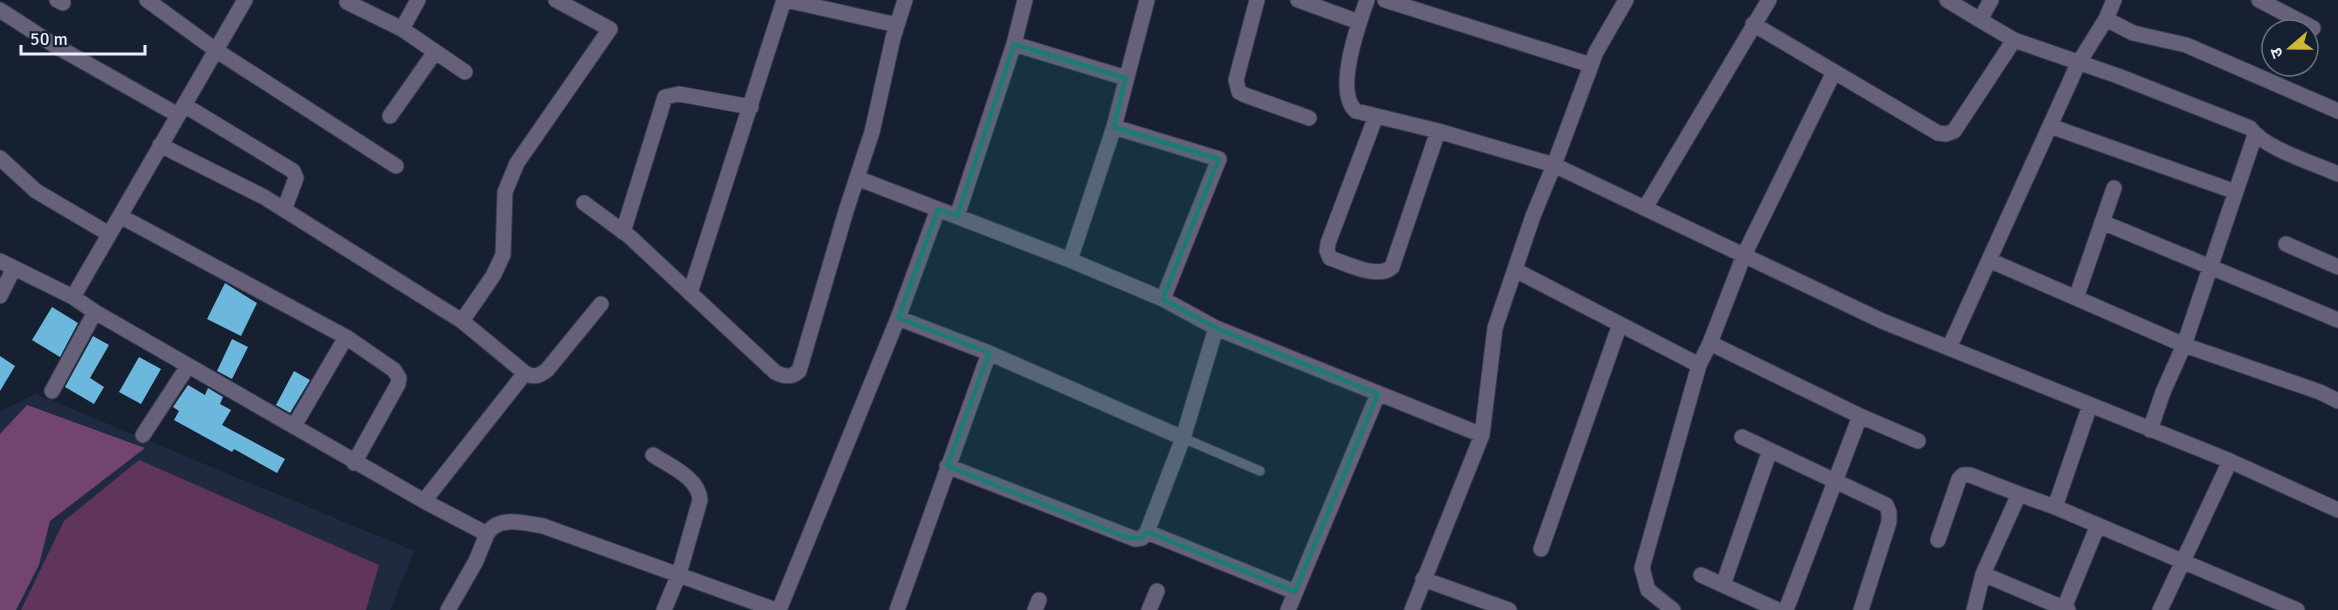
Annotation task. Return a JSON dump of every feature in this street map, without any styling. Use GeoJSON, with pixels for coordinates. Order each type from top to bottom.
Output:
{"type":"FeatureCollection","features":[{"type":"Feature","properties":{"kind":"street"},"geometry":{"type":"LineString","coordinates":[[147,0],[216,51],[396,166]]}},
{"type":"Feature","properties":{"kind":"street"},"geometry":{"type":"LineString","coordinates":[[73,297],[245,0]]}},
{"type":"Feature","properties":{"kind":"street"},"geometry":{"type":"LineString","coordinates":[[402,29],[418,0]]}},
{"type":"Feature","properties":{"kind":"street"},"geometry":{"type":"LineString","coordinates":[[462,321],[493,276],[503,255],[505,192],[517,163],[610,29],[556,0]]}},
{"type":"Feature","properties":{"kind":"street"},"geometry":{"type":"LineString","coordinates":[[690,294],[785,0],[897,25]]}},
{"type":"Feature","properties":{"kind":"street"},"geometry":{"type":"LineString","coordinates":[[584,203],[623,232],[774,372],[784,377],[796,374],[799,371],[873,132],[897,25],[906,0]]}},
{"type":"Feature","properties":{"kind":"street"},"geometry":{"type":"LineString","coordinates":[[957,216],[1014,44],[1025,0]]}},
{"type":"Feature","properties":{"kind":"street"},"geometry":{"type":"LineString","coordinates":[[1070,260],[1114,127],[1148,0]]}},
{"type":"Feature","properties":{"kind":"street"},"geometry":{"type":"LineString","coordinates":[[1257,0],[1236,80],[1237,87],[1245,95],[1309,117]]}},
{"type":"Feature","properties":{"kind":"street"},"geometry":{"type":"LineString","coordinates":[[1298,0],[1359,22]]}},
{"type":"Feature","properties":{"kind":"street"},"geometry":{"type":"LineString","coordinates":[[1367,0],[1359,22],[1346,80],[1346,95],[1350,106],[1356,111],[1438,131],[1554,165],[1882,321],[2230,461],[2338,510]]}},
{"type":"Feature","properties":{"kind":"street"},"geometry":{"type":"LineString","coordinates":[[1385,0],[1591,65]]}},
{"type":"Feature","properties":{"kind":"street"},"geometry":{"type":"LineString","coordinates":[[1412,610],[1482,435],[1496,327],[1533,216],[1596,52],[1626,0]]}},
{"type":"Feature","properties":{"kind":"street"},"geometry":{"type":"LineString","coordinates":[[1645,208],[1769,0]]}},
{"type":"Feature","properties":{"kind":"street"},"geometry":{"type":"LineString","coordinates":[[1947,0],[2014,40],[2179,99],[2250,128],[2255,135],[2280,149],[2338,174]]}},
{"type":"Feature","properties":{"kind":"street"},"geometry":{"type":"LineString","coordinates":[[1980,20],[1991,0]]}},
{"type":"Feature","properties":{"kind":"street"},"geometry":{"type":"LineString","coordinates":[[1949,348],[2078,64],[2115,0]]}},
{"type":"Feature","properties":{"kind":"street"},"geometry":{"type":"LineString","coordinates":[[2259,0],[2294,18]]}},
{"type":"Feature","properties":{"kind":"street"},"geometry":{"type":"LineString","coordinates":[[348,2],[402,29],[465,72]]}},
{"type":"Feature","properties":{"kind":"street"},"geometry":{"type":"LineString","coordinates":[[0,10],[54,45],[293,171],[296,178],[284,210]]}},
{"type":"Feature","properties":{"kind":"street"},"geometry":{"type":"LineString","coordinates":[[2106,19],[2133,33],[2186,45],[2338,111]]}},
{"type":"Feature","properties":{"kind":"street"},"geometry":{"type":"LineString","coordinates":[[1753,24],[1938,133],[1946,134],[1954,131],[2014,40]]}},
{"type":"Feature","properties":{"kind":"street"},"geometry":{"type":"LineString","coordinates":[[1014,44],[1126,78]]}},
{"type":"Feature","properties":{"kind":"street"},"geometry":{"type":"LineString","coordinates":[[390,116],[435,52]]}},
{"type":"Feature","properties":{"kind":"street"},"geometry":{"type":"LineString","coordinates":[[1673,610],[1648,590],[1642,568],[1699,365],[1710,343],[1744,255],[1834,72]]}},
{"type":"Feature","properties":{"kind":"street"},"geometry":{"type":"LineString","coordinates":[[623,232],[665,97],[679,94],[751,107]]}},
{"type":"Feature","properties":{"kind":"street"},"geometry":{"type":"LineString","coordinates":[[1376,116],[1327,251],[1330,258],[1376,273],[1386,272],[1392,267],[1438,131]]}},
{"type":"Feature","properties":{"kind":"street"},"geometry":{"type":"LineString","coordinates":[[2050,126],[2236,192]]}},
{"type":"Feature","properties":{"kind":"street"},"geometry":{"type":"LineString","coordinates":[[1114,127],[1219,159],[1163,299]]}},
{"type":"Feature","properties":{"kind":"street"},"geometry":{"type":"LineString","coordinates":[[2150,430],[2163,392],[2184,345],[2255,135]]}},
{"type":"Feature","properties":{"kind":"street"},"geometry":{"type":"LineString","coordinates":[[160,146],[264,197],[462,321],[525,373],[533,377],[547,370],[601,304]]}},
{"type":"Feature","properties":{"kind":"street"},"geometry":{"type":"LineString","coordinates":[[0,158],[36,191],[109,234]]}},
{"type":"Feature","properties":{"kind":"street"},"geometry":{"type":"LineString","coordinates":[[857,178],[1070,260],[1163,299],[1216,327],[1482,435]]}},
{"type":"Feature","properties":{"kind":"street"},"geometry":{"type":"LineString","coordinates":[[2076,298],[2114,188]]}},
{"type":"Feature","properties":{"kind":"street"},"geometry":{"type":"LineString","coordinates":[[448,610],[476,561],[491,526],[519,522],[543,526],[777,610],[898,318],[938,209]]}},
{"type":"Feature","properties":{"kind":"street"},"geometry":{"type":"LineString","coordinates":[[120,216],[346,337],[394,370],[399,378],[398,384],[354,462]]}},
{"type":"Feature","properties":{"kind":"street"},"geometry":{"type":"LineString","coordinates":[[2102,222],[2338,320]]}},
{"type":"Feature","properties":{"kind":"street"},"geometry":{"type":"LineString","coordinates":[[2286,244],[2338,267]]}},
{"type":"Feature","properties":{"kind":"street"},"geometry":{"type":"LineString","coordinates":[[1989,260],[2184,345],[2320,392],[2338,401]]}},
{"type":"Feature","properties":{"kind":"street"},"geometry":{"type":"LineString","coordinates":[[0,296],[7,265],[73,297],[354,462],[487,534]]}},
{"type":"Feature","properties":{"kind":"street"},"geometry":{"type":"LineString","coordinates":[[1515,270],[1699,365]]}},
{"type":"Feature","properties":{"kind":"street"},"geometry":{"type":"LineString","coordinates":[[52,391],[95,312]]}},
{"type":"Feature","properties":{"kind":"street"},"geometry":{"type":"LineString","coordinates":[[898,318],[989,353],[1183,438]]}},
{"type":"Feature","properties":{"kind":"street"},"geometry":{"type":"LineString","coordinates":[[1541,549],[1620,324]]}},
{"type":"Feature","properties":{"kind":"street"},"geometry":{"type":"LineString","coordinates":[[947,466],[1127,538],[1142,538],[1147,532],[1183,438],[1216,327]]}},
{"type":"Feature","properties":{"kind":"street"},"geometry":{"type":"LineString","coordinates":[[294,426],[346,337]]}},
{"type":"Feature","properties":{"kind":"street"},"geometry":{"type":"LineString","coordinates":[[1710,343],[1860,416],[1918,441]]}},
{"type":"Feature","properties":{"kind":"street"},"geometry":{"type":"LineString","coordinates":[[897,610],[989,353]]}},
{"type":"Feature","properties":{"kind":"street"},"geometry":{"type":"LineString","coordinates":[[143,435],[188,366]]}},
{"type":"Feature","properties":{"kind":"street"},"geometry":{"type":"LineString","coordinates":[[424,501],[525,373]]}},
{"type":"Feature","properties":{"kind":"street"},"geometry":{"type":"LineString","coordinates":[[1288,610],[1378,394]]}},
{"type":"Feature","properties":{"kind":"street"},"geometry":{"type":"LineString","coordinates":[[2055,507],[2090,405]]}},
{"type":"Feature","properties":{"kind":"street"},"geometry":{"type":"LineString","coordinates":[[1786,610],[1860,416]]}},
{"type":"Feature","properties":{"kind":"street"},"geometry":{"type":"LineString","coordinates":[[1742,437],[1883,503],[1888,512],[1889,522],[1861,610]]}},
{"type":"Feature","properties":{"kind":"street"},"geometry":{"type":"LineString","coordinates":[[1723,585],[1770,450]]}},
{"type":"Feature","properties":{"kind":"street"},"geometry":{"type":"LineString","coordinates":[[652,455],[690,479],[700,492],[700,500],[679,574],[664,610]]}},
{"type":"Feature","properties":{"kind":"street"},"geometry":{"type":"LineString","coordinates":[[2160,610],[2230,461]]}},
{"type":"Feature","properties":{"kind":"street"},"geometry":{"type":"LineString","coordinates":[[1938,540],[1959,479],[1963,475],[1970,475],[2055,507],[2297,610]]}},
{"type":"Feature","properties":{"kind":"street"},"geometry":{"type":"LineString","coordinates":[[1974,610],[1983,574],[2019,494]]}},
{"type":"Feature","properties":{"kind":"street"},"geometry":{"type":"LineString","coordinates":[[1983,574],[2066,609],[2098,525]]}},
{"type":"Feature","properties":{"kind":"street"},"geometry":{"type":"LineString","coordinates":[[1147,532],[1295,592]]}},
{"type":"Feature","properties":{"kind":"street"},"geometry":{"type":"LineString","coordinates":[[1701,575],[1778,610]]}},
{"type":"Feature","properties":{"kind":"street"},"geometry":{"type":"LineString","coordinates":[[1423,579],[1509,610]]}},
{"type":"Feature","properties":{"kind":"street"},"geometry":{"type":"LineString","coordinates":[[1149,610],[1157,591]]}},
{"type":"Feature","properties":{"kind":"lane"},"geometry":{"type":"LineString","coordinates":[[1183,438],[1260,471]]}},
{"type":"Feature","properties":{"kind":"highlighted area"},"geometry":{"type":"Polygon","coordinates":[[[1014,44],[1126,78],[1114,127],[1219,159],[1163,299],[1216,328],[1378,394],[1295,592],[1147,532],[1142,538],[1127,538],[947,466],[989,353],[898,318],[938,209],[957,216],[1014,44]]]}},
{"type":"Feature","properties":{"kind":"shaded area"},"geometry":{"type":"Polygon","coordinates":[[[36,394],[414,551],[390,610],[0,610],[0,411],[36,394]]]}},
{"type":"Feature","properties":{"kind":"shaded area"},"geometry":{"type":"Polygon","coordinates":[[[27,405],[145,448],[50,521],[39,565],[16,610],[0,610],[0,434],[27,405]]]}},
{"type":"Feature","properties":{"kind":"shaded area"},"geometry":{"type":"Polygon","coordinates":[[[139,460],[379,565],[366,610],[21,610],[64,521],[139,460]]]}},
{"type":"Feature","properties":{"kind":"building"},"geometry":{"type":"Polygon","coordinates":[[[225,283],[257,303],[241,336],[207,319],[225,283]]]}},
{"type":"Feature","properties":{"kind":"building"},"geometry":{"type":"Polygon","coordinates":[[[52,307],[78,323],[60,357],[32,340],[52,307]]]}},
{"type":"Feature","properties":{"kind":"building"},"geometry":{"type":"Polygon","coordinates":[[[93,336],[109,345],[90,378],[104,387],[94,404],[65,387],[93,336]]]}},
{"type":"Feature","properties":{"kind":"building"},"geometry":{"type":"Polygon","coordinates":[[[232,339],[248,347],[232,379],[217,371],[232,339]]]}},
{"type":"Feature","properties":{"kind":"building"},"geometry":{"type":"Polygon","coordinates":[[[0,356],[15,366],[0,391],[0,356]]]}},
{"type":"Feature","properties":{"kind":"building"},"geometry":{"type":"Polygon","coordinates":[[[139,357],[161,369],[141,404],[119,392],[139,357]]]}},
{"type":"Feature","properties":{"kind":"building"},"geometry":{"type":"Polygon","coordinates":[[[294,371],[310,380],[290,413],[276,405],[294,371]]]}},
{"type":"Feature","properties":{"kind":"building"},"geometry":{"type":"Polygon","coordinates":[[[188,385],[205,395],[208,388],[223,397],[220,404],[231,410],[222,425],[285,459],[277,473],[234,449],[232,452],[174,420],[179,411],[173,407],[188,385]]]}}]}
